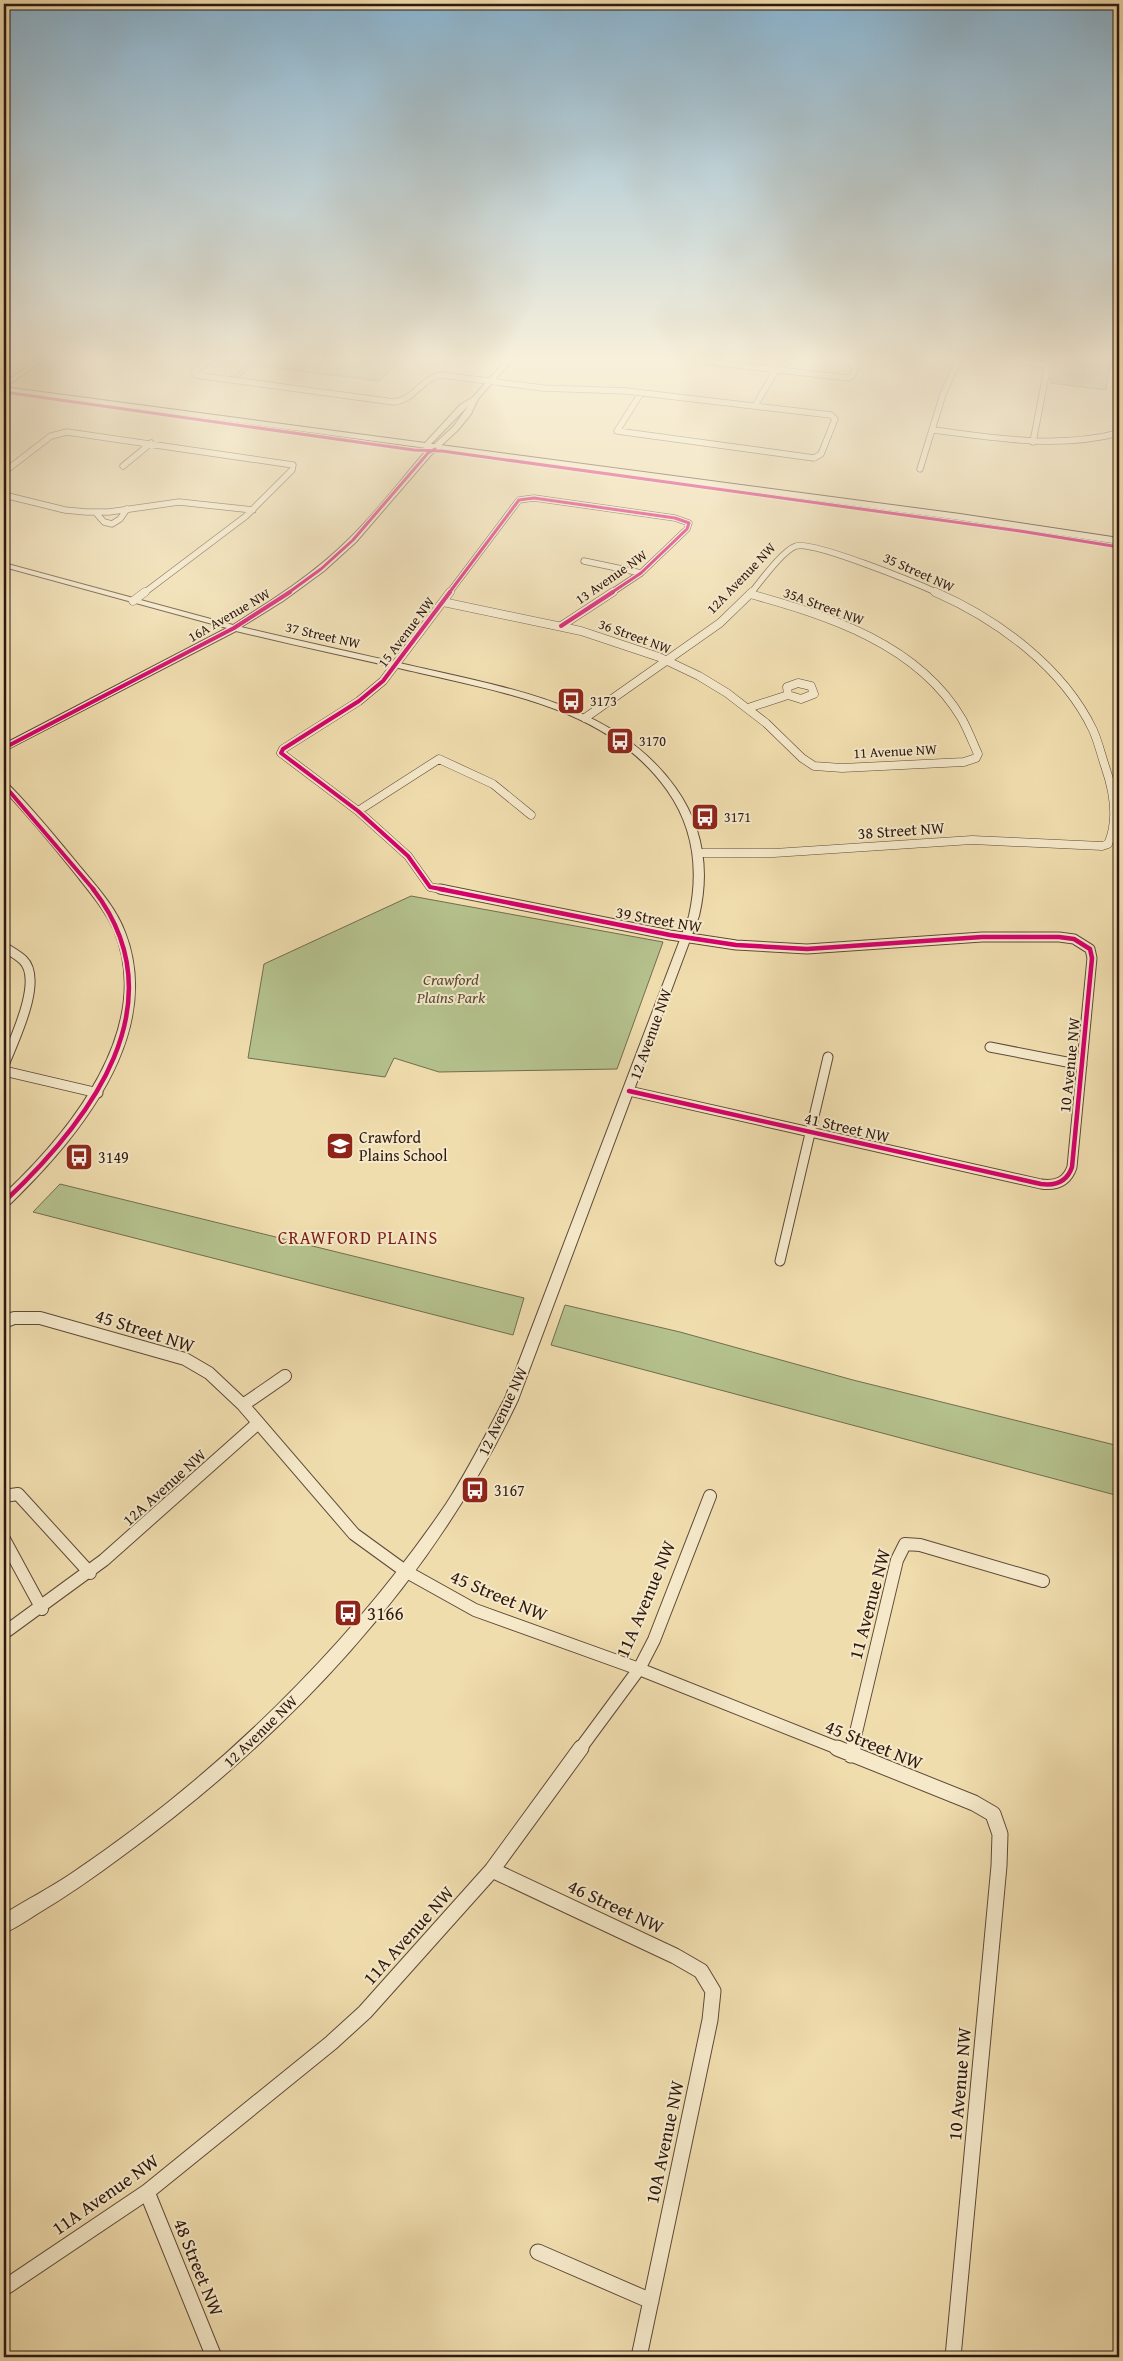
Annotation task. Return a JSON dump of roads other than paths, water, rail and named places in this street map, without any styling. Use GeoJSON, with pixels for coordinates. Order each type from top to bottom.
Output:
{"type":"FeatureCollection","features":[{"type":"Feature","properties":{"kind":"main road"},"geometry":{"type":"LineString","coordinates":[[609,469],[960,517],[1119,541]]}},
{"type":"Feature","properties":{"kind":"street"},"geometry":{"type":"LineString","coordinates":[[133,601],[252,510],[292,469]]}},
{"type":"Feature","properties":{"kind":"street","name":"16A Avenue NW"},"geometry":{"type":"LineString","coordinates":[[4,748],[234,628],[280,599],[333,559],[356,536],[411,469]]}},
{"type":"Feature","properties":{"kind":"street"},"geometry":{"type":"LineString","coordinates":[[4,495],[70,511],[96,513],[153,504],[184,502],[252,510]]}},
{"type":"Feature","properties":{"kind":"street","name":"15 Avenue NW"},"geometry":{"type":"LineString","coordinates":[[281,752],[368,695],[396,665],[514,504],[522,498],[534,498],[687,521]]}},
{"type":"Feature","properties":{"kind":"street"},"geometry":{"type":"LineString","coordinates":[[96,513],[103,522],[111,524],[120,520],[127,509]]}},
{"type":"Feature","properties":{"kind":"street","name":"13 Avenue NW"},"geometry":{"type":"LineString","coordinates":[[561,626],[641,573],[689,527],[687,521]]}},
{"type":"Feature","properties":{"kind":"street","name":"12A Avenue NW"},"geometry":{"type":"LineString","coordinates":[[586,718],[720,623],[750,594],[788,551],[797,546]]}},
{"type":"Feature","properties":{"kind":"street","name":"35 Street NW"},"geometry":{"type":"LineString","coordinates":[[797,546],[805,546],[848,557],[913,580],[974,612],[1021,644],[1061,683],[1088,720],[1098,741],[1108,772],[1113,801],[1111,839],[1106,845]]}},
{"type":"Feature","properties":{"kind":"street","name":"13 Avenue NW"},"geometry":{"type":"LineString","coordinates":[[584,560],[641,573]]}},
{"type":"Feature","properties":{"kind":"street","name":"37 Street NW"},"geometry":{"type":"LineString","coordinates":[[4,566],[234,628],[521,693],[586,718],[628,744],[652,765]]}},
{"type":"Feature","properties":{"kind":"street","name":"35A Street NW"},"geometry":{"type":"LineString","coordinates":[[750,594],[833,619],[873,638],[903,656],[928,676],[955,706],[974,742],[978,754],[976,758]]}},
{"type":"Feature","properties":{"kind":"street","name":"36 Street NW"},"geometry":{"type":"LineString","coordinates":[[443,602],[561,626],[610,639],[667,661],[713,685],[748,708],[802,758],[814,766]]}},
{"type":"Feature","properties":{"kind":"street"},"geometry":{"type":"LineString","coordinates":[[748,708],[788,695]]}},
{"type":"Feature","properties":{"kind":"street","name":"39 Street NW"},"geometry":{"type":"LineString","coordinates":[[281,752],[358,811],[408,856],[430,887],[736,945],[782,949],[819,949],[1018,936],[1069,938],[1087,946]]}},
{"type":"Feature","properties":{"kind":"street","name":"11 Avenue NW"},"geometry":{"type":"LineString","coordinates":[[814,766],[842,768],[945,763],[964,762],[976,758]]}},
{"type":"Feature","properties":{"kind":"street"},"geometry":{"type":"LineString","coordinates":[[358,811],[439,759],[493,784],[531,815]]}},
{"type":"Feature","properties":{"kind":"street","name":"12 Avenue NW"},"geometry":{"type":"LineString","coordinates":[[4,1924],[73,1882],[213,1777],[286,1708],[343,1647],[405,1571],[451,1508],[481,1457],[511,1400],[629,1091],[698,902],[700,882],[699,853],[694,832],[685,810],[672,788],[652,765]]}},
{"type":"Feature","properties":{"kind":"street"},"geometry":{"type":"LineString","coordinates":[[4,785],[98,896],[121,936],[128,970],[128,1001],[120,1040],[98,1093],[46,1161],[4,1202]]}},
{"type":"Feature","properties":{"kind":"street","name":"38 Street NW"},"geometry":{"type":"LineString","coordinates":[[699,853],[774,853],[972,840],[1106,845]]}},
{"type":"Feature","properties":{"kind":"street","name":"10 Avenue NW"},"geometry":{"type":"LineString","coordinates":[[1060,1184],[1068,1177],[1072,1167],[1092,958],[1087,946]]}},
{"type":"Feature","properties":{"kind":"street"},"geometry":{"type":"LineString","coordinates":[[4,948],[24,960],[29,969],[30,998],[4,1065]]}},
{"type":"Feature","properties":{"kind":"street","name":"10 Avenue NW"},"geometry":{"type":"LineString","coordinates":[[990,1047],[1082,1065]]}},
{"type":"Feature","properties":{"kind":"street","name":"41 Street NW"},"geometry":{"type":"LineString","coordinates":[[780,1261],[828,1057]]}},
{"type":"Feature","properties":{"kind":"street"},"geometry":{"type":"LineString","coordinates":[[4,1071],[98,1093]]}},
{"type":"Feature","properties":{"kind":"street","name":"41 Street NW"},"geometry":{"type":"LineString","coordinates":[[629,1091],[1047,1185],[1060,1184]]}},
{"type":"Feature","properties":{"kind":"street","name":"45 Street NW"},"geometry":{"type":"LineString","coordinates":[[4,1322],[22,1317],[40,1318],[185,1359],[209,1373],[243,1405],[257,1424],[354,1534],[405,1571],[475,1610],[638,1669],[974,1803],[993,1814]]}},
{"type":"Feature","properties":{"kind":"street"},"geometry":{"type":"LineString","coordinates":[[243,1405],[285,1376]]}},
{"type":"Feature","properties":{"kind":"street","name":"12A Avenue NW"},"geometry":{"type":"LineString","coordinates":[[4,1633],[42,1609],[90,1573],[257,1424]]}},
{"type":"Feature","properties":{"kind":"street"},"geometry":{"type":"LineString","coordinates":[[4,1496],[18,1494],[90,1573]]}},
{"type":"Feature","properties":{"kind":"street","name":"11A Avenue NW"},"geometry":{"type":"LineString","coordinates":[[4,2288],[147,2192],[331,2044],[365,2012],[492,1870],[638,1669],[654,1640],[710,1496]]}},
{"type":"Feature","properties":{"kind":"street"},"geometry":{"type":"LineString","coordinates":[[4,1539],[42,1609]]}},
{"type":"Feature","properties":{"kind":"street","name":"11 Avenue NW"},"geometry":{"type":"LineString","coordinates":[[850,1755],[897,1560],[905,1544],[920,1545],[1043,1581]]}},
{"type":"Feature","properties":{"kind":"street","name":"10 Avenue NW"},"geometry":{"type":"LineString","coordinates":[[953,2357],[999,1866],[1000,1834],[993,1814]]}},
{"type":"Feature","properties":{"kind":"street","name":"46 Street NW"},"geometry":{"type":"LineString","coordinates":[[492,1870],[676,1956],[701,1971],[713,1991]]}},
{"type":"Feature","properties":{"kind":"street","name":"10A Avenue NW"},"geometry":{"type":"LineString","coordinates":[[639,2357],[710,2020],[713,1991]]}},
{"type":"Feature","properties":{"kind":"street","name":"48 Street NW"},"geometry":{"type":"LineString","coordinates":[[147,2192],[214,2357]]}},
{"type":"Feature","properties":{"kind":"street"},"geometry":{"type":"LineString","coordinates":[[538,2252],[651,2301]]}},
{"type":"Feature","properties":{"kind":"place","name":"3173"},"geometry":{"type":"Point","coordinates":[571,701]}},
{"type":"Feature","properties":{"kind":"place","name":"3170"},"geometry":{"type":"Point","coordinates":[620,741]}},
{"type":"Feature","properties":{"kind":"place","name":"3171"},"geometry":{"type":"Point","coordinates":[705,817]}},
{"type":"Feature","properties":{"kind":"place","name":"Crawford Plains School"},"geometry":{"type":"Point","coordinates":[340,1146]}},
{"type":"Feature","properties":{"kind":"place","name":"3149"},"geometry":{"type":"Point","coordinates":[79,1157]}},
{"type":"Feature","properties":{"kind":"place","name":"3167"},"geometry":{"type":"Point","coordinates":[475,1490]}},
{"type":"Feature","properties":{"kind":"place","name":"3166"},"geometry":{"type":"Point","coordinates":[348,1613]}},
{"type":"Feature","properties":{"kind":"district","name":"CRAWFORD PLAINS"},"geometry":{"type":"Point","coordinates":[358,1237]}},
{"type":"Feature","properties":{"kind":"park label","name":"Crawford Plains Park"},"geometry":{"type":"Point","coordinates":[451,988]}}]}
